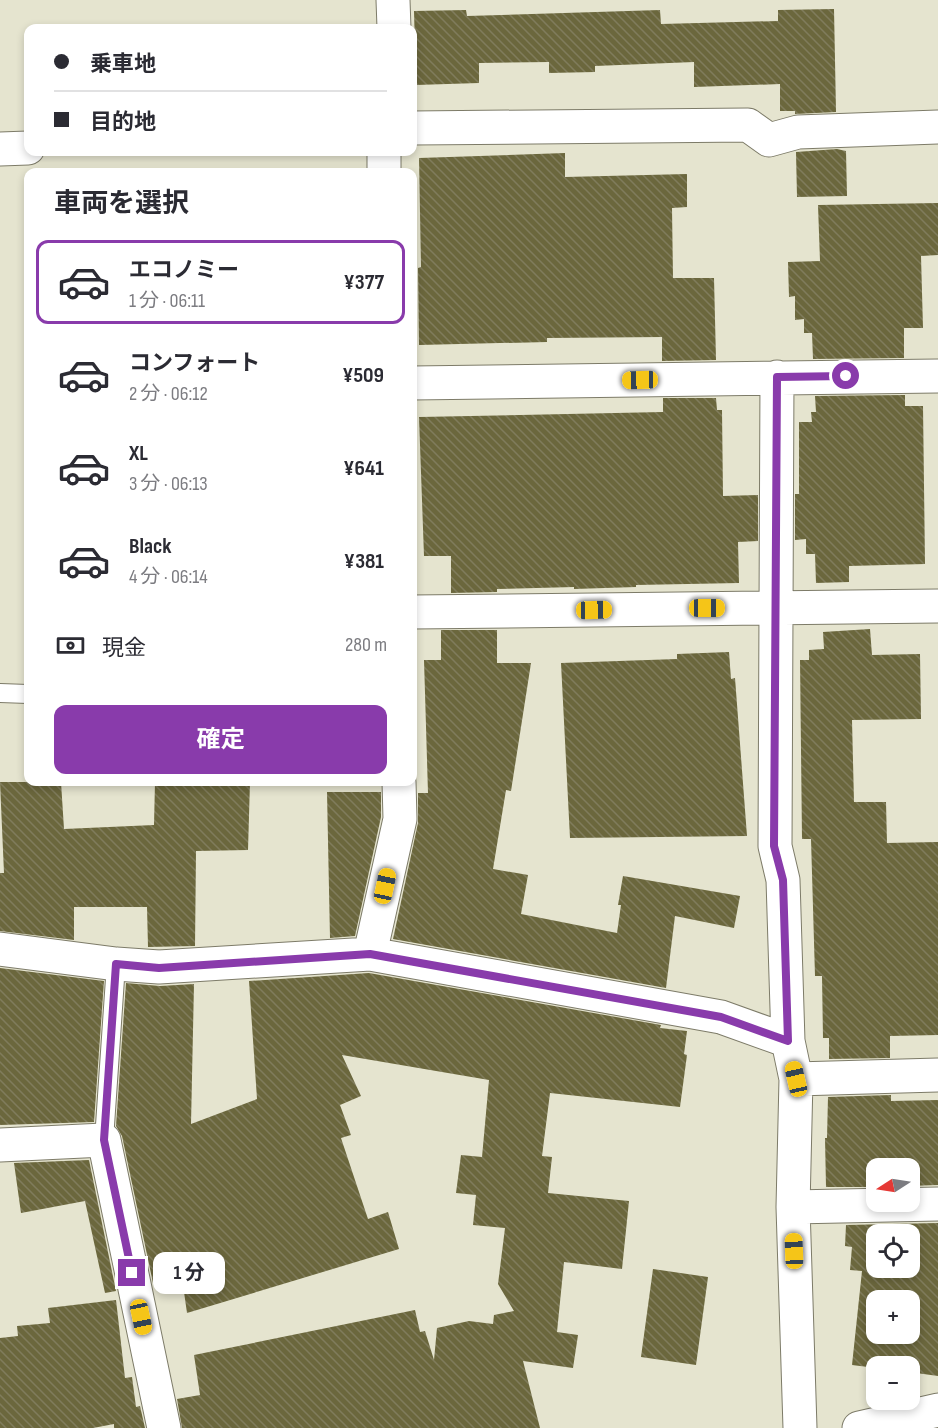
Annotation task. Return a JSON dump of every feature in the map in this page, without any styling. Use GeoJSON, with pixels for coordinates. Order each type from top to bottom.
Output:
{"type":"FeatureCollection","features":[{"type":"Feature","properties":{"kind":"street"},"geometry":{"type":"LineString","coordinates":[[393,0],[394,24]]}},
{"type":"Feature","properties":{"kind":"street"},"geometry":{"type":"LineString","coordinates":[[417,128],[748,125],[769,140],[798,132],[938,127]]}},
{"type":"Feature","properties":{"kind":"street"},"geometry":{"type":"LineString","coordinates":[[0,149],[24,148]]}},
{"type":"Feature","properties":{"kind":"street"},"geometry":{"type":"LineString","coordinates":[[417,383],[938,376]]}},
{"type":"Feature","properties":{"kind":"street"},"geometry":{"type":"LineString","coordinates":[[777,377],[774,846],[783,880],[788,1041],[796,1079],[793,1207],[800,1428]]}},
{"type":"Feature","properties":{"kind":"street"},"geometry":{"type":"LineString","coordinates":[[417,612],[938,606]]}},
{"type":"Feature","properties":{"kind":"street"},"geometry":{"type":"LineString","coordinates":[[370,954],[400,819],[399,786]]}},
{"type":"Feature","properties":{"kind":"street"},"geometry":{"type":"LineString","coordinates":[[0,949],[159,968],[370,954],[721,1017],[788,1041]]}},
{"type":"Feature","properties":{"kind":"street"},"geometry":{"type":"LineString","coordinates":[[796,1079],[938,1075]]}},
{"type":"Feature","properties":{"kind":"street"},"geometry":{"type":"LineString","coordinates":[[0,1145],[104,1140],[164,1428]]}},
{"type":"Feature","properties":{"kind":"street"},"geometry":{"type":"LineString","coordinates":[[793,1207],[938,1204]]}},
{"type":"Feature","properties":{"kind":"street"},"geometry":{"type":"LineString","coordinates":[[859,1428],[938,1410]]}},
{"type":"Feature","properties":{"kind":"lane"},"geometry":{"type":"LineString","coordinates":[[0,693],[24,694]]}},
{"type":"Feature","properties":{"kind":"lane"},"geometry":{"type":"LineString","coordinates":[[104,1140],[116,964]]}},
{"type":"Feature","properties":{"kind":"building"},"geometry":{"type":"Polygon","coordinates":[[[834,9],[836,112],[795,114],[795,111],[780,111],[780,84],[694,87],[694,62],[595,66],[595,72],[549,73],[549,62],[479,63],[479,83],[417,85],[417,24],[414,24],[414,11],[466,10],[467,16],[660,10],[661,24],[778,21],[778,10],[834,9]]]}},
{"type":"Feature","properties":{"kind":"building"},"geometry":{"type":"Polygon","coordinates":[[[837,149],[846,151],[847,196],[797,197],[796,152],[837,149]]]}},
{"type":"Feature","properties":{"kind":"building"},"geometry":{"type":"Polygon","coordinates":[[[565,153],[565,177],[687,174],[687,207],[672,208],[673,278],[714,278],[716,360],[662,361],[662,337],[547,338],[547,342],[419,345],[418,268],[421,267],[419,158],[565,153]]]}},
{"type":"Feature","properties":{"kind":"building"},"geometry":{"type":"Polygon","coordinates":[[[938,203],[938,255],[921,256],[923,328],[904,328],[904,358],[813,359],[812,333],[804,333],[804,319],[795,320],[795,296],[789,297],[788,262],[820,261],[818,205],[938,203]]]}},
{"type":"Feature","properties":{"kind":"building"},"geometry":{"type":"Polygon","coordinates":[[[905,395],[905,406],[923,406],[925,564],[849,566],[849,582],[816,583],[815,554],[806,554],[806,539],[795,540],[795,494],[799,494],[799,422],[812,422],[811,412],[816,412],[815,396],[905,395]]]}},
{"type":"Feature","properties":{"kind":"building"},"geometry":{"type":"Polygon","coordinates":[[[663,398],[716,398],[717,410],[722,410],[723,496],[758,495],[758,541],[738,542],[739,583],[574,589],[574,587],[497,589],[497,592],[451,593],[451,556],[424,556],[419,417],[663,412],[663,398]]]}},
{"type":"Feature","properties":{"kind":"building"},"geometry":{"type":"Polygon","coordinates":[[[870,629],[872,655],[920,654],[921,719],[852,720],[854,802],[886,802],[887,843],[938,842],[938,1035],[890,1036],[890,1058],[829,1059],[829,1038],[823,1038],[822,976],[815,976],[811,839],[802,839],[800,660],[809,660],[809,650],[824,649],[823,632],[870,629]]]}},
{"type":"Feature","properties":{"kind":"building"},"geometry":{"type":"Polygon","coordinates":[[[441,630],[497,630],[497,663],[531,663],[511,791],[506,790],[493,869],[528,875],[521,914],[617,933],[621,905],[618,905],[623,876],[740,896],[734,928],[675,916],[666,988],[393,939],[418,823],[418,793],[428,793],[424,660],[441,660],[441,630]]]}},
{"type":"Feature","properties":{"kind":"building"},"geometry":{"type":"Polygon","coordinates":[[[729,652],[731,679],[735,678],[747,836],[570,838],[561,663],[677,659],[677,654],[729,652]]]}},
{"type":"Feature","properties":{"kind":"building"},"geometry":{"type":"Polygon","coordinates":[[[0,782],[24,782],[24,786],[61,786],[64,829],[154,825],[155,786],[250,786],[248,850],[196,851],[195,946],[148,947],[147,907],[74,907],[74,940],[0,931],[0,873],[4,873],[0,782]]]}},
{"type":"Feature","properties":{"kind":"building"},"geometry":{"type":"Polygon","coordinates":[[[327,792],[381,792],[381,817],[355,936],[330,938],[327,792]]]}},
{"type":"Feature","properties":{"kind":"building"},"geometry":{"type":"Polygon","coordinates":[[[0,968],[104,981],[94,1122],[0,1125],[0,968]]]}},
{"type":"Feature","properties":{"kind":"building"},"geometry":{"type":"Polygon","coordinates":[[[369,973],[661,1025],[660,1028],[687,1031],[684,1054],[687,1055],[680,1107],[550,1093],[542,1156],[552,1157],[548,1193],[629,1201],[622,1269],[564,1262],[557,1332],[578,1335],[573,1368],[523,1361],[540,1428],[182,1428],[177,1399],[200,1395],[194,1355],[415,1310],[420,1332],[425,1331],[434,1360],[437,1328],[469,1321],[493,1324],[494,1315],[514,1311],[498,1284],[505,1228],[473,1225],[476,1195],[456,1193],[461,1155],[482,1157],[489,1080],[342,1055],[361,1096],[340,1105],[351,1135],[341,1138],[368,1219],[388,1212],[399,1249],[187,1313],[182,1278],[153,1283],[122,1136],[116,1126],[126,983],[160,986],[194,984],[191,1124],[257,1099],[249,981],[369,973]]]}},
{"type":"Feature","properties":{"kind":"building"},"geometry":{"type":"Polygon","coordinates":[[[891,1095],[891,1101],[938,1100],[938,1185],[920,1186],[920,1158],[866,1158],[866,1187],[826,1187],[825,1138],[827,1138],[828,1097],[891,1095]]]}},
{"type":"Feature","properties":{"kind":"building"},"geometry":{"type":"Polygon","coordinates":[[[89,1160],[116,1291],[105,1293],[85,1201],[21,1213],[14,1163],[89,1160]]]}},
{"type":"Feature","properties":{"kind":"building"},"geometry":{"type":"Polygon","coordinates":[[[938,1223],[938,1376],[920,1374],[920,1356],[866,1356],[866,1367],[852,1365],[862,1271],[850,1270],[852,1247],[845,1246],[846,1225],[866,1225],[866,1278],[920,1278],[920,1224],[892,1224],[938,1223]]]}},
{"type":"Feature","properties":{"kind":"building"},"geometry":{"type":"Polygon","coordinates":[[[653,1269],[708,1277],[696,1365],[641,1357],[653,1269]]]}},
{"type":"Feature","properties":{"kind":"building"},"geometry":{"type":"Polygon","coordinates":[[[116,1300],[125,1378],[132,1377],[136,1407],[140,1406],[145,1428],[114,1428],[114,1424],[93,1428],[0,1428],[0,1338],[18,1336],[17,1326],[50,1323],[48,1308],[116,1300]]]}},
{"type":"Feature","properties":{"kind":"route"},"geometry":{"type":"LineString","coordinates":[[132,1273],[104,1140],[116,964],[159,968],[370,954],[721,1017],[788,1041],[783,880],[774,846],[777,377],[846,376]]}}]}
